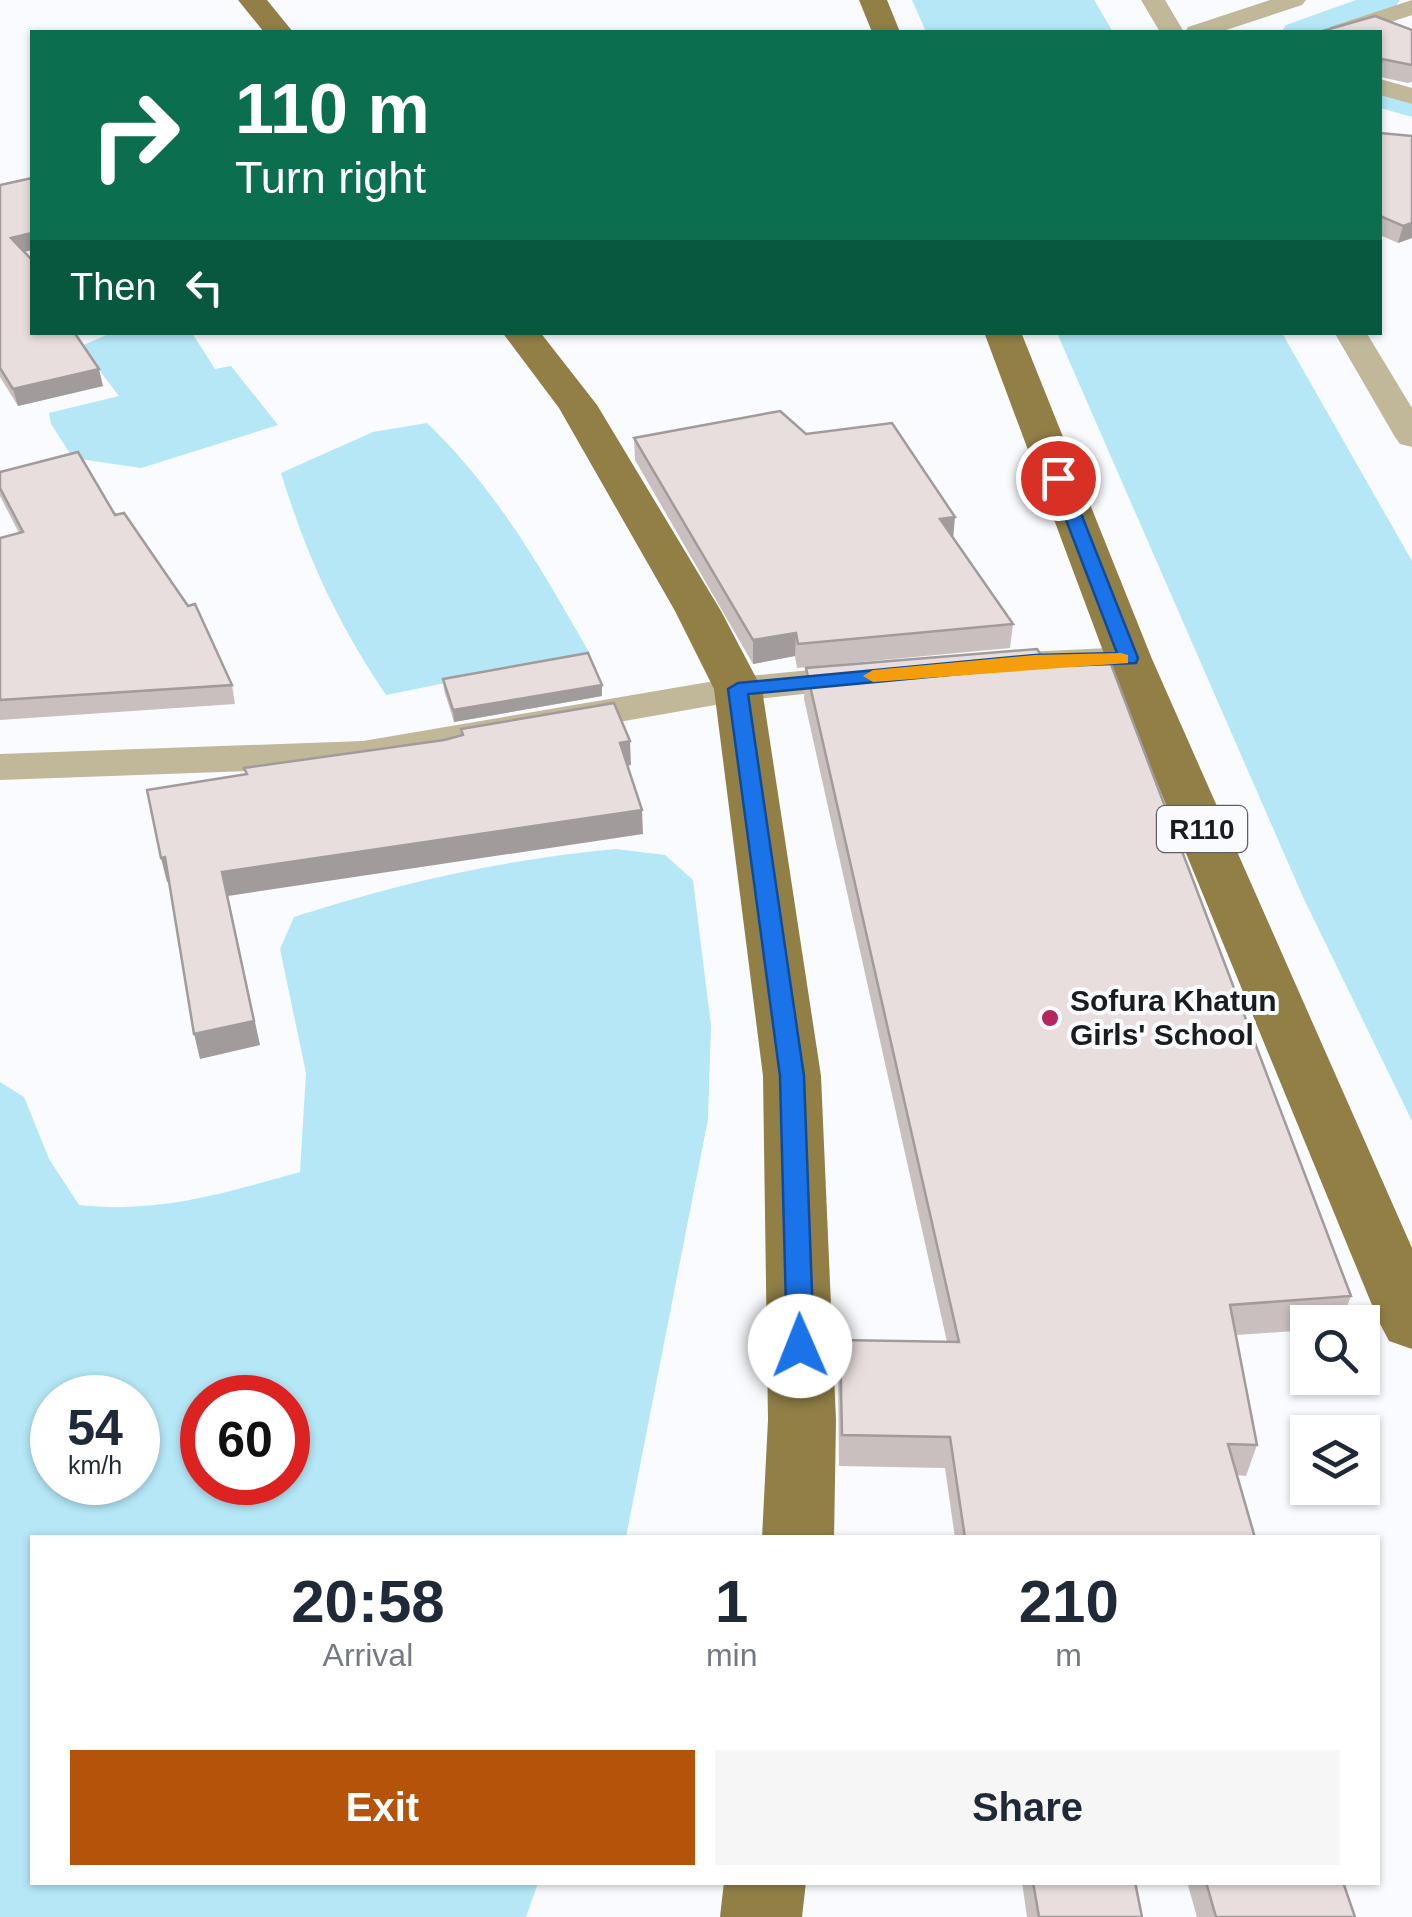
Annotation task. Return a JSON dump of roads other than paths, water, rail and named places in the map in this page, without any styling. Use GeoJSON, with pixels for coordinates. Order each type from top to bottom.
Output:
{"type":"FeatureCollection","features":[{"type":"Feature","properties":{"kind":"main road"},"geometry":{"type":"LineString","coordinates":[[252,0],[277,30]]}},
{"type":"Feature","properties":{"kind":"main road"},"geometry":{"type":"LineString","coordinates":[[873,0],[885,30]]}},
{"type":"Feature","properties":{"kind":"main road"},"geometry":{"type":"LineString","coordinates":[[522,335],[576,404],[698,611],[738,689],[792,1076],[802,1420],[798,1535]]}},
{"type":"Feature","properties":{"kind":"main road","name":"R110"},"geometry":{"type":"LineString","coordinates":[[1003,335],[1129,658],[1412,1322]]}},
{"type":"Feature","properties":{"kind":"main road"},"geometry":{"type":"LineString","coordinates":[[761,1917],[765,1885]]}},
{"type":"Feature","properties":{"kind":"street"},"geometry":{"type":"LineString","coordinates":[[1153,0],[1171,30]]}},
{"type":"Feature","properties":{"kind":"street"},"geometry":{"type":"LineString","coordinates":[[1202,30],[1294,0]]}},
{"type":"Feature","properties":{"kind":"street"},"geometry":{"type":"LineString","coordinates":[[1345,30],[1412,7]]}},
{"type":"Feature","properties":{"kind":"street"},"geometry":{"type":"LineString","coordinates":[[1382,88],[1412,96]]}},
{"type":"Feature","properties":{"kind":"street"},"geometry":{"type":"LineString","coordinates":[[1352,335],[1412,437]]}},
{"type":"Feature","properties":{"kind":"street"},"geometry":{"type":"LineString","coordinates":[[0,766],[363,754],[738,689],[926,671],[1129,658]]}},
{"type":"Feature","properties":{"kind":"water"},"geometry":{"type":"Polygon","coordinates":[[[912,0],[1094,0],[1112,30],[925,30],[912,0]]]}},
{"type":"Feature","properties":{"kind":"water"},"geometry":{"type":"Polygon","coordinates":[[[106,335],[193,335],[215,369],[231,366],[278,425],[141,468],[73,458],[51,424],[49,413],[119,396],[81,346],[106,335]]]}},
{"type":"Feature","properties":{"kind":"water"},"geometry":{"type":"Polygon","coordinates":[[[1058,335],[1283,335],[1412,561],[1412,1121],[1303,897],[1058,335]]]}},
{"type":"Feature","properties":{"kind":"water"},"geometry":{"type":"Polygon","coordinates":[[[427,423],[497,503],[590,654],[386,695],[325,588],[281,473],[373,432],[427,423]]]}},
{"type":"Feature","properties":{"kind":"water"},"geometry":{"type":"Polygon","coordinates":[[[616,849],[665,855],[693,880],[711,1026],[708,1119],[626,1535],[30,1535],[30,1885],[537,1885],[526,1917],[0,1917],[0,1082],[24,1097],[49,1159],[79,1205],[164,1204],[300,1172],[306,1073],[280,949],[294,917],[453,874],[616,849]]]}},
{"type":"Feature","properties":{"kind":"waterway"},"geometry":{"type":"LineString","coordinates":[[1302,30],[1385,0]]}},
{"type":"Feature","properties":{"kind":"waterway"},"geometry":{"type":"LineString","coordinates":[[1382,98],[1412,107]]}},
{"type":"Feature","properties":{"kind":"place","name":"Sofura Khatun Girls' School"},"geometry":{"type":"Point","coordinates":[1050,1018]}}]}
